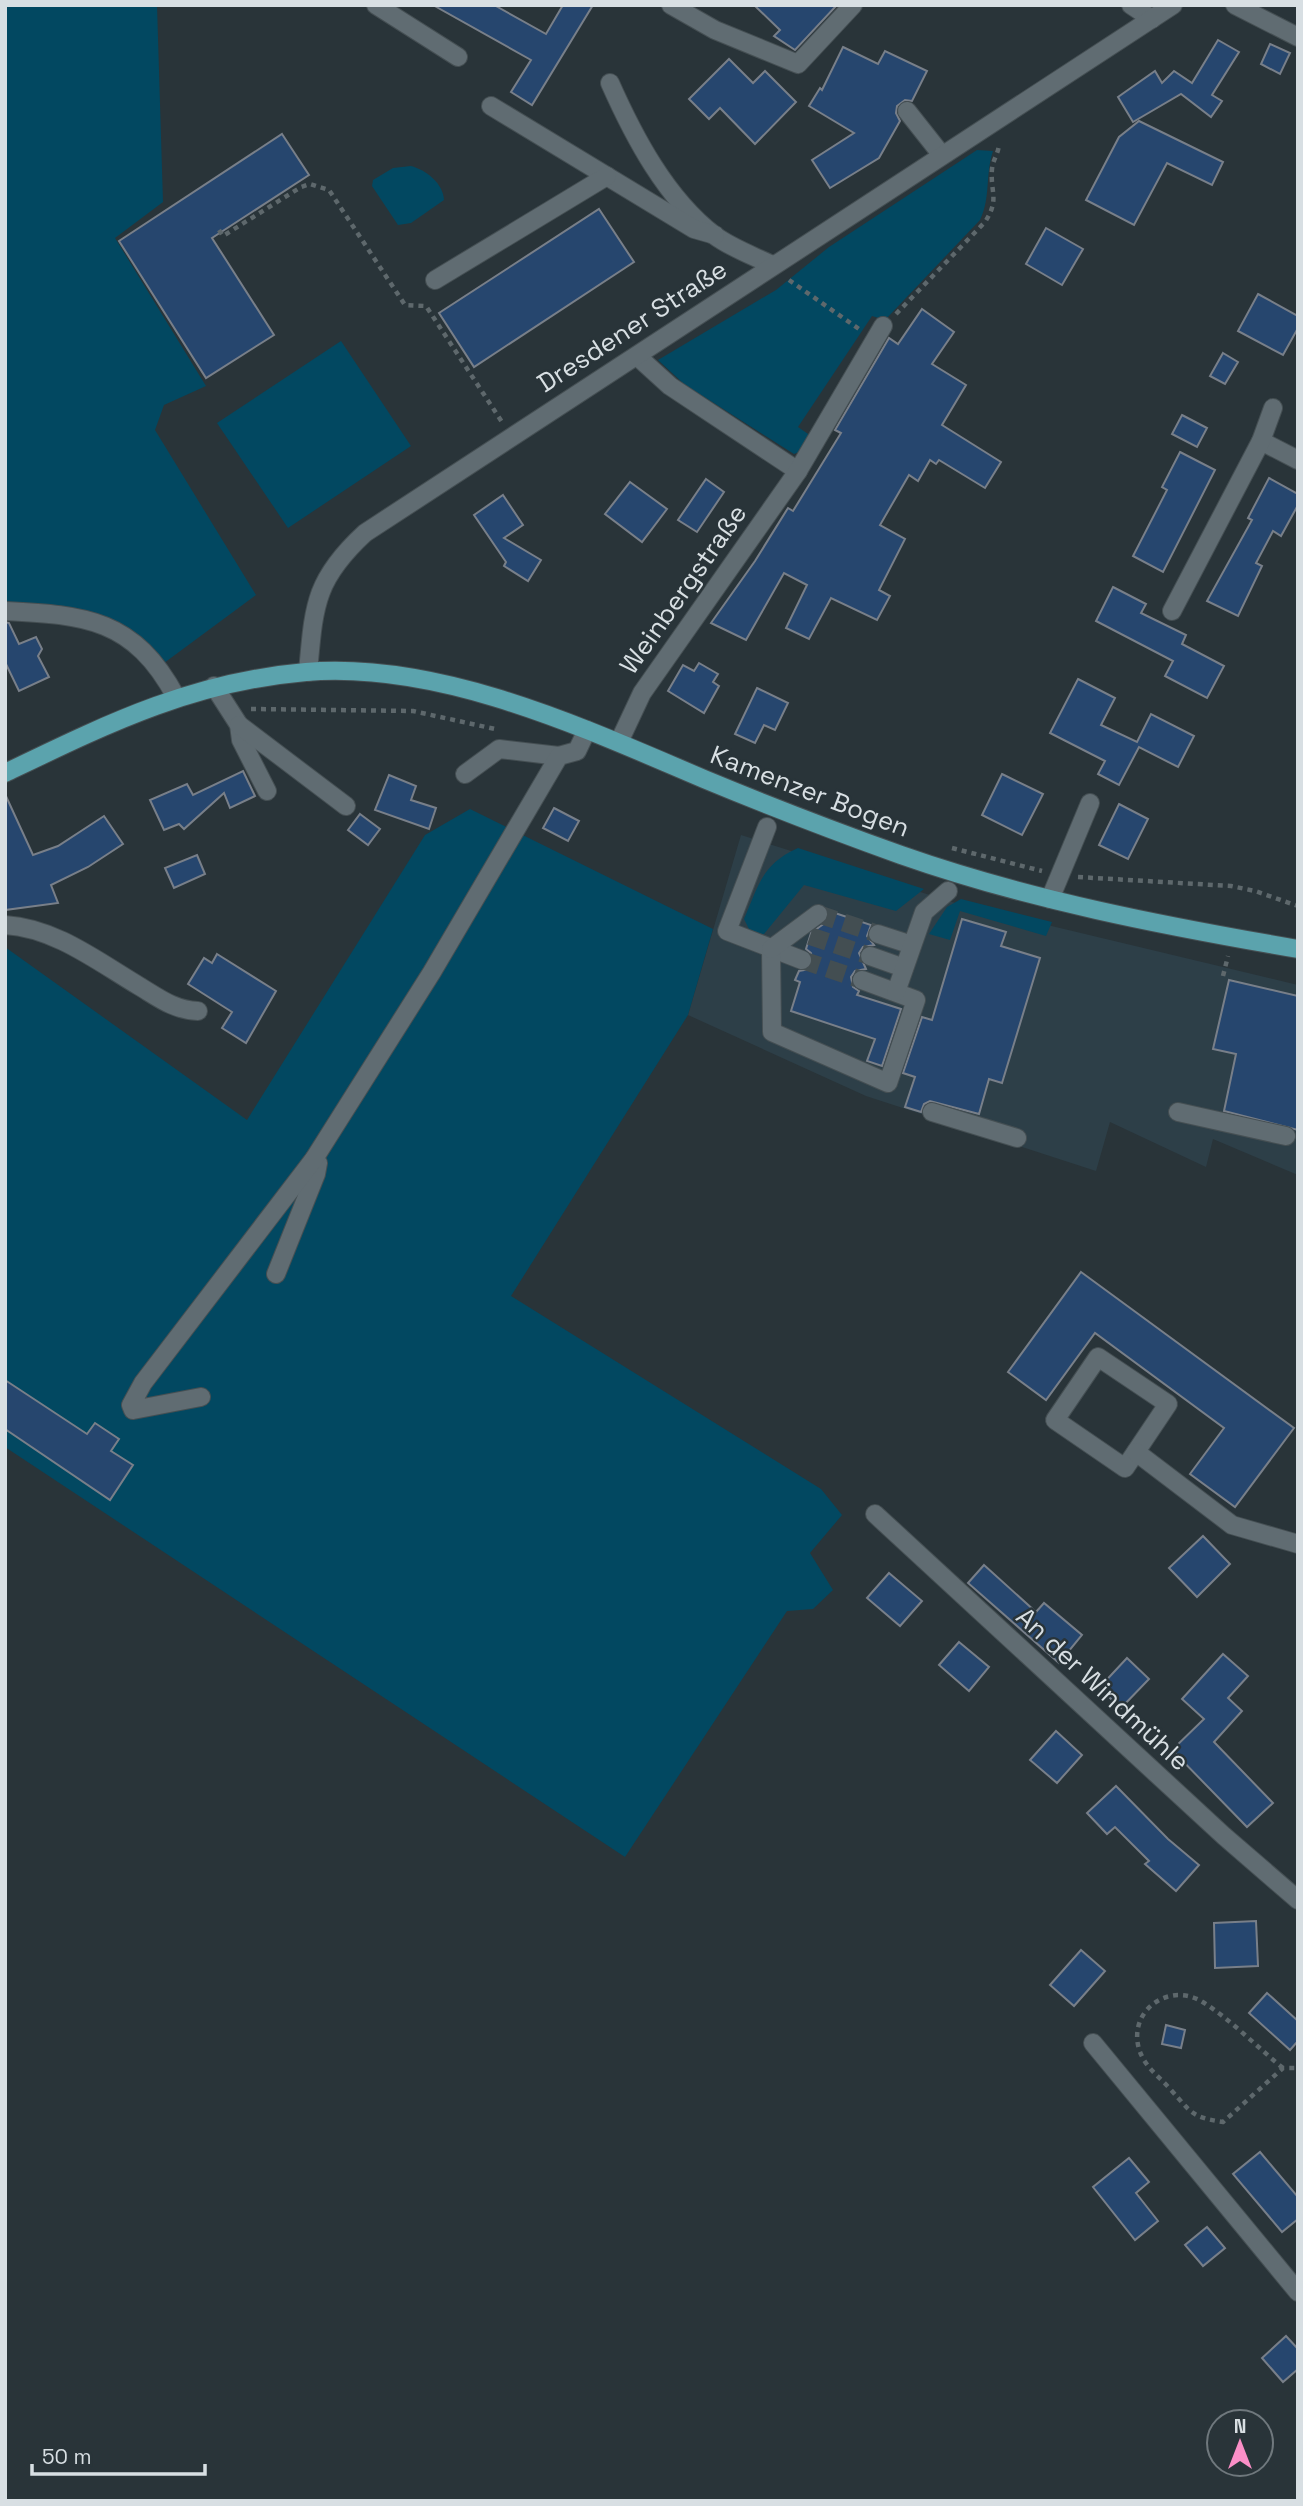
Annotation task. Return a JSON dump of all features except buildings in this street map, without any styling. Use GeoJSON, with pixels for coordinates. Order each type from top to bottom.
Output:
{"type":"FeatureCollection","features":[{"type":"Feature","properties":{"kind":"main road"},"geometry":{"type":"LineString","coordinates":[[5,773],[111,723],[176,697],[214,686],[308,672]]}},
{"type":"Feature","properties":{"kind":"main road","name":"Kamenzer Bogen"},"geometry":{"type":"LineString","coordinates":[[308,672],[351,672],[461,690],[619,742],[775,808],[903,856],[1050,899],[1137,919],[1298,949]]}},
{"type":"Feature","properties":{"kind":"street"},"geometry":{"type":"LineString","coordinates":[[376,5],[458,57]]}},
{"type":"Feature","properties":{"kind":"street"},"geometry":{"type":"LineString","coordinates":[[671,5],[715,30],[798,64],[853,5]]}},
{"type":"Feature","properties":{"kind":"street"},"geometry":{"type":"LineString","coordinates":[[1131,5],[1152,19]]}},
{"type":"Feature","properties":{"kind":"street","name":"Dresdener Straße"},"geometry":{"type":"LineString","coordinates":[[308,672],[314,611],[324,579],[342,554],[391,513],[637,356],[941,154],[1173,5]]}},
{"type":"Feature","properties":{"kind":"street"},"geometry":{"type":"LineString","coordinates":[[1235,5],[1298,37]]}},
{"type":"Feature","properties":{"kind":"street"},"geometry":{"type":"LineString","coordinates":[[610,83],[634,136],[681,200],[715,235]]}},
{"type":"Feature","properties":{"kind":"street"},"geometry":{"type":"LineString","coordinates":[[491,106],[694,229],[715,235],[772,265]]}},
{"type":"Feature","properties":{"kind":"street"},"geometry":{"type":"LineString","coordinates":[[907,111],[941,154]]}},
{"type":"Feature","properties":{"kind":"street"},"geometry":{"type":"LineString","coordinates":[[435,280],[607,176]]}},
{"type":"Feature","properties":{"kind":"street","name":"Weinbergstraße"},"geometry":{"type":"LineString","coordinates":[[619,742],[642,693],[798,471],[879,333]]}},
{"type":"Feature","properties":{"kind":"street"},"geometry":{"type":"LineString","coordinates":[[637,356],[670,386],[798,471]]}},
{"type":"Feature","properties":{"kind":"street"},"geometry":{"type":"LineString","coordinates":[[1172,611],[1261,442],[1273,408]]}},
{"type":"Feature","properties":{"kind":"street"},"geometry":{"type":"LineString","coordinates":[[1261,442],[1298,460]]}},
{"type":"Feature","properties":{"kind":"street"},"geometry":{"type":"LineString","coordinates":[[5,611],[72,614],[114,629],[159,666],[176,697]]}},
{"type":"Feature","properties":{"kind":"street"},"geometry":{"type":"LineString","coordinates":[[214,686],[239,724],[346,806]]}},
{"type":"Feature","properties":{"kind":"street"},"geometry":{"type":"LineString","coordinates":[[239,724],[241,740],[267,791]]}},
{"type":"Feature","properties":{"kind":"street"},"geometry":{"type":"LineString","coordinates":[[464,774],[499,749],[559,756],[577,751],[587,730]]}},
{"type":"Feature","properties":{"kind":"street"},"geometry":{"type":"LineString","coordinates":[[201,1397],[133,1410],[131,1405],[143,1383],[314,1159],[432,972],[559,756]]}},
{"type":"Feature","properties":{"kind":"street"},"geometry":{"type":"LineString","coordinates":[[1050,899],[1090,803]]}},
{"type":"Feature","properties":{"kind":"street"},"geometry":{"type":"LineString","coordinates":[[767,827],[727,931],[802,960]]}},
{"type":"Feature","properties":{"kind":"street"},"geometry":{"type":"LineString","coordinates":[[895,992],[924,912],[948,891]]}},
{"type":"Feature","properties":{"kind":"street"},"geometry":{"type":"LineString","coordinates":[[771,949],[818,914]]}},
{"type":"Feature","properties":{"kind":"street"},"geometry":{"type":"LineString","coordinates":[[5,925],[28,926],[61,940],[170,1005],[198,1011]]}},
{"type":"Feature","properties":{"kind":"street"},"geometry":{"type":"LineString","coordinates":[[878,934],[912,945]]}},
{"type":"Feature","properties":{"kind":"street"},"geometry":{"type":"LineString","coordinates":[[771,949],[810,936]]}},
{"type":"Feature","properties":{"kind":"street"},"geometry":{"type":"LineString","coordinates":[[771,949],[772,1032],[888,1083],[916,1000],[862,980]]}},
{"type":"Feature","properties":{"kind":"street"},"geometry":{"type":"LineString","coordinates":[[870,956],[904,968]]}},
{"type":"Feature","properties":{"kind":"street"},"geometry":{"type":"LineString","coordinates":[[932,1112],[1017,1138]]}},
{"type":"Feature","properties":{"kind":"street"},"geometry":{"type":"LineString","coordinates":[[1178,1112],[1286,1136]]}},
{"type":"Feature","properties":{"kind":"street"},"geometry":{"type":"LineString","coordinates":[[276,1274],[316,1174],[318,1163],[314,1159]]}},
{"type":"Feature","properties":{"kind":"street"},"geometry":{"type":"LineString","coordinates":[[1098,1357],[1168,1404],[1136,1452],[1125,1468],[1055,1420],[1098,1357]]}},
{"type":"Feature","properties":{"kind":"street"},"geometry":{"type":"LineString","coordinates":[[1136,1452],[1232,1525],[1298,1544]]}},
{"type":"Feature","properties":{"kind":"street","name":"An der Windmühle"},"geometry":{"type":"LineString","coordinates":[[875,1514],[1298,1900]]}},
{"type":"Feature","properties":{"kind":"street"},"geometry":{"type":"LineString","coordinates":[[1093,2043],[1298,2292]]}},
{"type":"Feature","properties":{"kind":"path"},"geometry":{"type":"LineString","coordinates":[[772,265],[879,333],[985,222],[995,206],[992,167],[999,151],[999,117]]}},
{"type":"Feature","properties":{"kind":"path"},"geometry":{"type":"LineString","coordinates":[[219,230],[223,236],[301,187],[310,184],[329,190],[405,305],[426,306],[510,436]]}},
{"type":"Feature","properties":{"kind":"path"},"geometry":{"type":"LineString","coordinates":[[229,709],[413,711],[502,730]]}},
{"type":"Feature","properties":{"kind":"path"},"geometry":{"type":"LineString","coordinates":[[939,845],[1062,875],[1231,886],[1298,906]]}},
{"type":"Feature","properties":{"kind":"path"},"geometry":{"type":"LineString","coordinates":[[1223,976],[1228,956]]}},
{"type":"Feature","properties":{"kind":"path"},"geometry":{"type":"LineString","coordinates":[[1283,2068],[1223,2122],[1197,2118],[1145,2063],[1138,2046],[1140,2023],[1150,2005],[1162,1996],[1182,1994],[1200,2000],[1283,2068],[1298,2068]]}},
{"type":"Feature","properties":{"kind":"shaded area"},"geometry":{"type":"Polygon","coordinates":[[[5,5],[157,5],[163,202],[115,238],[206,386],[164,405],[155,430],[256,595],[160,666],[114,629],[5,610],[5,5]]]}},
{"type":"Feature","properties":{"kind":"shaded area"},"geometry":{"type":"Polygon","coordinates":[[[977,150],[993,151],[986,203],[980,220],[885,320],[872,316],[798,427],[811,436],[804,450],[794,454],[684,384],[658,360],[776,290],[829,247],[977,150]]]}},
{"type":"Feature","properties":{"kind":"shaded area"},"geometry":{"type":"Polygon","coordinates":[[[411,166],[433,178],[441,188],[444,200],[411,223],[398,225],[372,186],[373,180],[393,168],[411,166]]]}},
{"type":"Feature","properties":{"kind":"shaded area"},"geometry":{"type":"Polygon","coordinates":[[[341,341],[411,446],[288,528],[217,423],[341,341]]]}},
{"type":"Feature","properties":{"kind":"shaded area"},"geometry":{"type":"Polygon","coordinates":[[[470,809],[713,929],[688,1015],[511,1296],[821,1489],[842,1515],[810,1553],[833,1590],[813,1609],[787,1611],[625,1857],[5,1447],[5,947],[247,1120],[425,835],[470,809]]]}},
{"type":"Feature","properties":{"kind":"shaded area"},"geometry":{"type":"Polygon","coordinates":[[[741,835],[955,903],[1298,985],[1298,1175],[1213,1139],[1206,1167],[1110,1122],[1096,1171],[866,1096],[688,1015],[741,835]]]}},
{"type":"Feature","properties":{"kind":"shaded area"},"geometry":{"type":"Polygon","coordinates":[[[798,848],[924,889],[896,911],[804,885],[764,934],[758,937],[752,935],[744,919],[758,886],[776,861],[798,848]]]}},
{"type":"Feature","properties":{"kind":"shaded area"},"geometry":{"type":"Polygon","coordinates":[[[961,899],[1052,922],[1046,936],[960,911],[950,940],[929,934],[947,907],[961,899]]]}},
{"type":"Feature","properties":{"kind":"tunnel"},"geometry":{"type":"LineString","coordinates":[[818,914],[878,934]]}},
{"type":"Feature","properties":{"kind":"tunnel"},"geometry":{"type":"LineString","coordinates":[[810,936],[870,956]]}},
{"type":"Feature","properties":{"kind":"tunnel"},"geometry":{"type":"LineString","coordinates":[[802,960],[862,980]]}}]}
